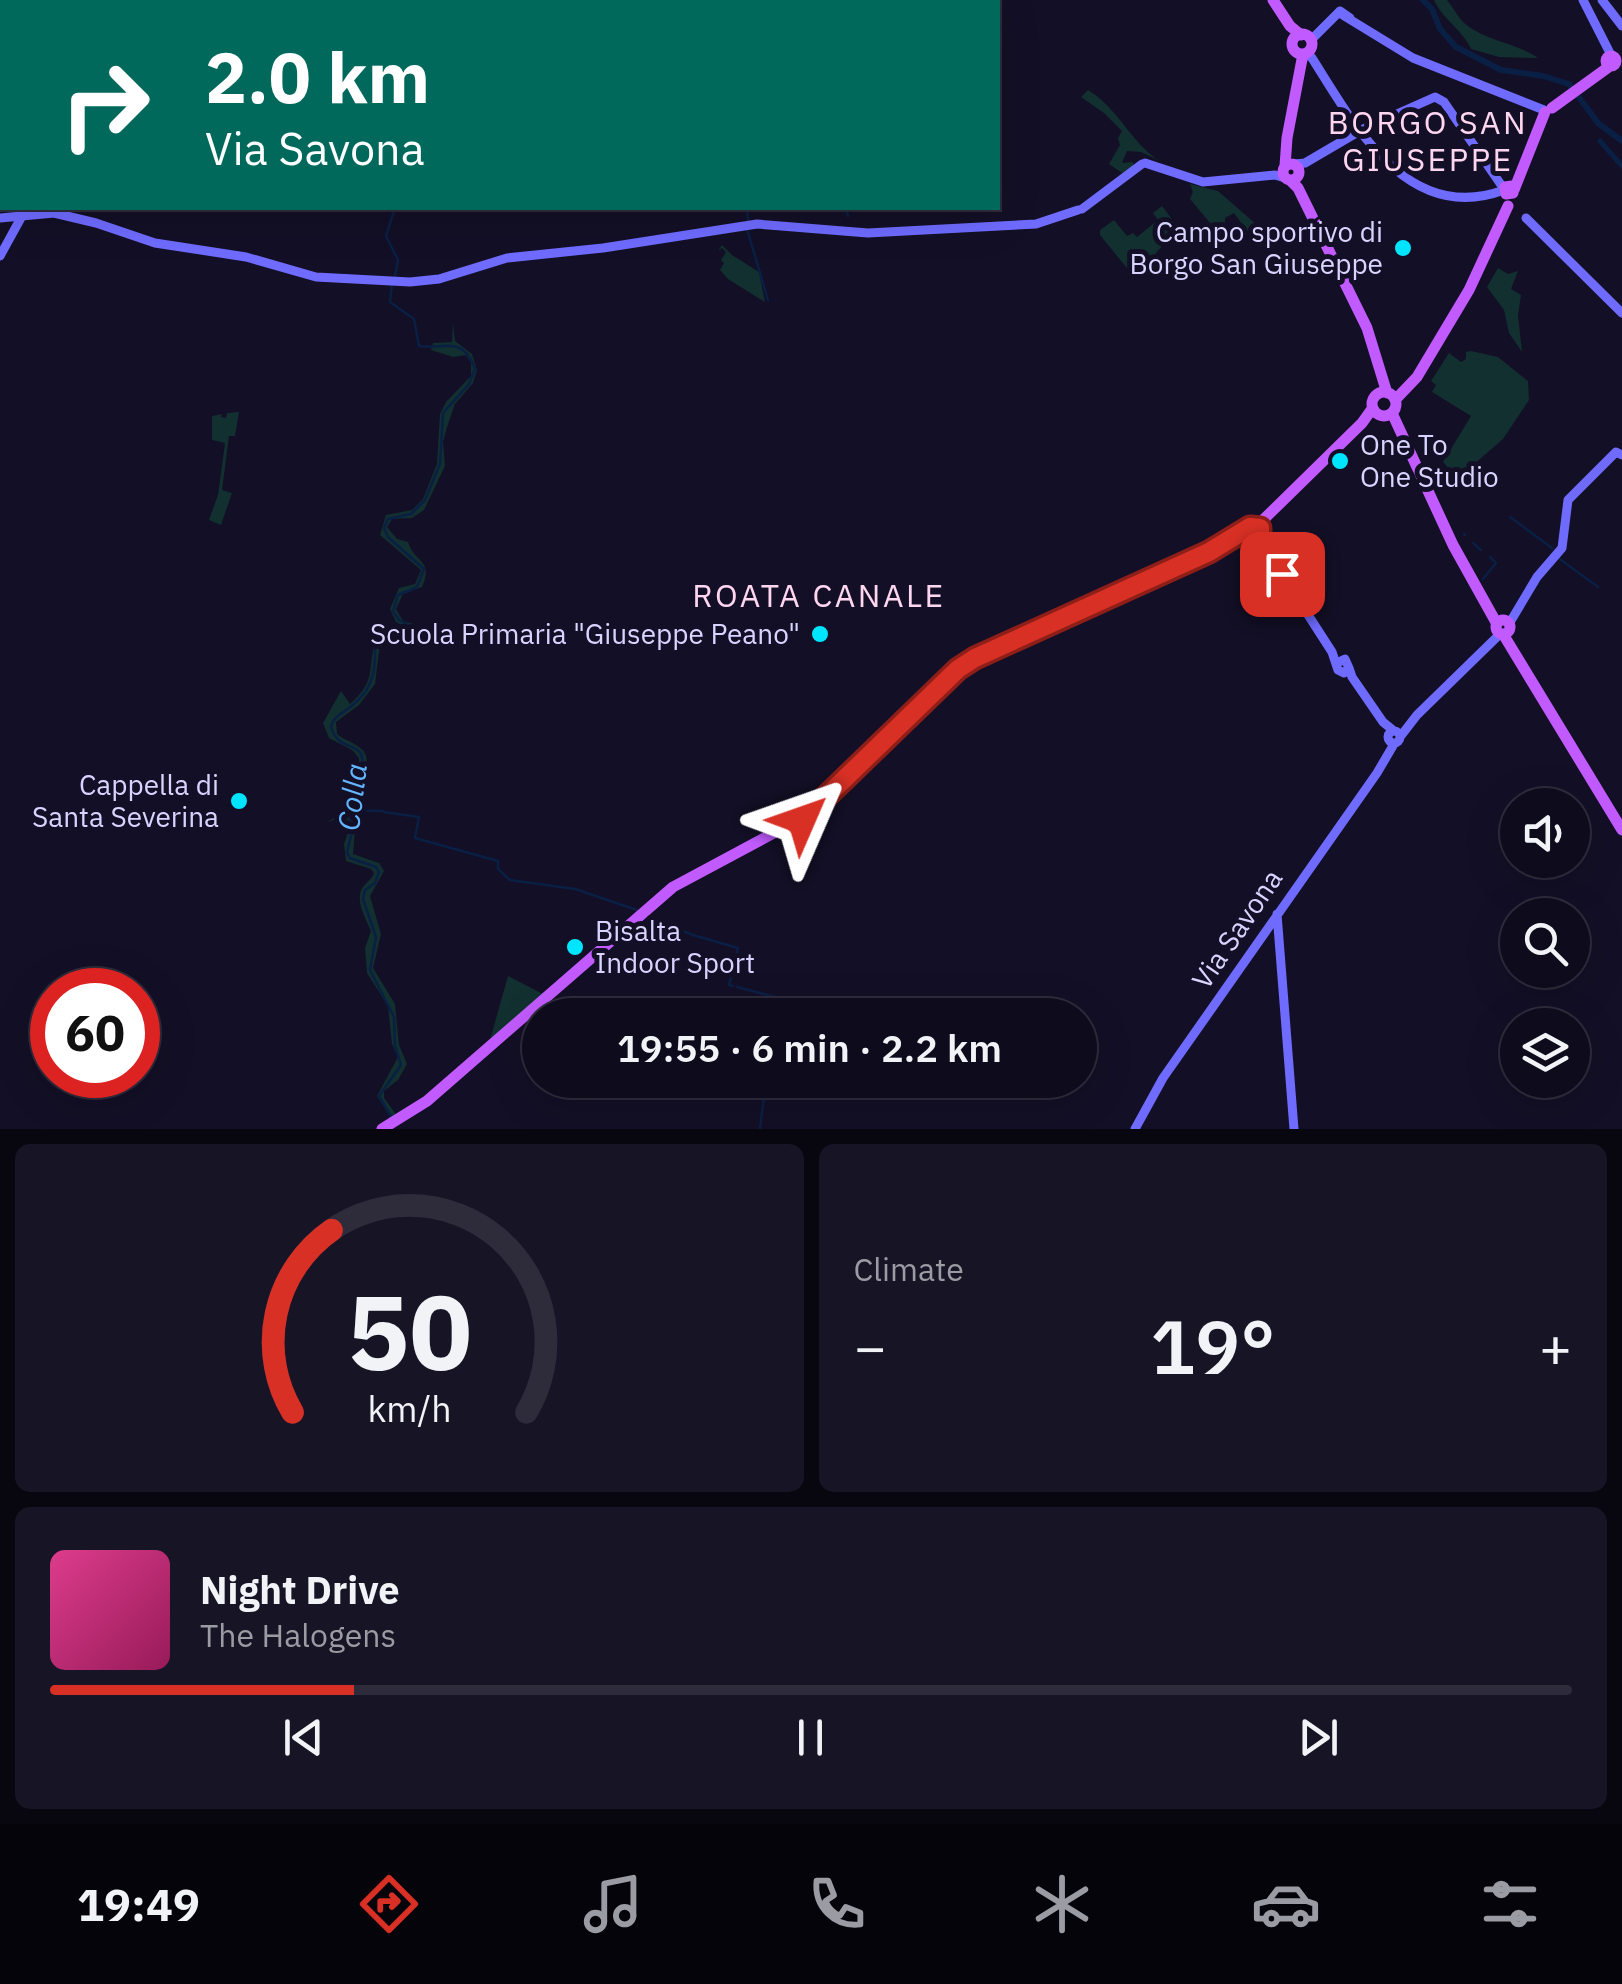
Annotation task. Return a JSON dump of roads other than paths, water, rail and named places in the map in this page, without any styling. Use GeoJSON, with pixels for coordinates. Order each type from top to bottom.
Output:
{"type":"FeatureCollection","features":[{"type":"Feature","properties":{"kind":"main road"},"geometry":{"type":"LineString","coordinates":[[1273,0],[1304,46],[1297,76],[1291,171],[1367,328],[1389,411],[1454,545],[1622,830]]}},
{"type":"Feature","properties":{"kind":"main road"},"geometry":{"type":"LineString","coordinates":[[390,1124],[449,1083],[673,888],[801,814],[966,663],[1209,552],[1261,524],[1362,423],[1389,411],[1412,383],[1474,281],[1546,109],[1611,59]]}},
{"type":"Feature","properties":{"kind":"street"},"geometry":{"type":"LineString","coordinates":[[1583,0],[1611,59]]}},
{"type":"Feature","properties":{"kind":"street"},"geometry":{"type":"LineString","coordinates":[[1602,0],[1622,26]]}},
{"type":"Feature","properties":{"kind":"street"},"geometry":{"type":"LineString","coordinates":[[1510,200],[1428,189],[1392,169],[1360,131],[1304,46],[1320,28],[1342,14],[1402,52],[1546,109]]}},
{"type":"Feature","properties":{"kind":"street"},"geometry":{"type":"LineString","coordinates":[[0,218],[54,213],[96,222],[154,243],[246,257],[310,276],[422,282],[507,258],[766,224],[868,233],[1040,223],[1079,208],[1144,165],[1203,182],[1291,171],[1360,131],[1430,98],[1442,100],[1510,200],[1622,313]]}},
{"type":"Feature","properties":{"kind":"street"},"geometry":{"type":"LineString","coordinates":[[0,256],[22,216]]}},
{"type":"Feature","properties":{"kind":"street"},"geometry":{"type":"LineString","coordinates":[[1261,524],[1260,541],[1340,661],[1348,661],[1347,670],[1393,737],[1503,627],[1562,546],[1568,500],[1616,452],[1622,454]]}},
{"type":"Feature","properties":{"kind":"street","name":"Via Savona"},"geometry":{"type":"LineString","coordinates":[[1135,1129],[1163,1078],[1385,759],[1393,737]]}},
{"type":"Feature","properties":{"kind":"street"},"geometry":{"type":"LineString","coordinates":[[1277,914],[1294,1129]]}},
{"type":"Feature","properties":{"kind":"waterway"},"geometry":{"type":"LineString","coordinates":[[1423,0],[1456,47],[1501,70],[1569,84],[1598,123],[1622,141]]}},
{"type":"Feature","properties":{"kind":"waterway"},"geometry":{"type":"LineString","coordinates":[[1600,141],[1622,166]]}},
{"type":"Feature","properties":{"kind":"waterway","name":"Colla"},"geometry":{"type":"LineString","coordinates":[[394,210],[386,236],[398,260],[395,276]]}},
{"type":"Feature","properties":{"kind":"waterway"},"geometry":{"type":"LineString","coordinates":[[747,210],[748,220]]}},
{"type":"Feature","properties":{"kind":"waterway"},"geometry":{"type":"LineString","coordinates":[[846,210],[848,216]]}},
{"type":"Feature","properties":{"kind":"waterway"},"geometry":{"type":"LineString","coordinates":[[747,229],[768,300]]}},
{"type":"Feature","properties":{"kind":"waterway","name":"Colla"},"geometry":{"type":"LineString","coordinates":[[392,283],[390,302],[414,319],[419,346],[458,347],[465,351],[475,369],[469,384],[443,413],[440,464],[425,500],[411,514],[388,519],[384,528],[388,537],[424,569],[417,587],[398,595],[393,611],[416,634],[409,642],[386,638],[375,647],[373,675],[366,690],[331,727],[336,737],[361,755],[362,764],[346,801],[352,831],[347,853],[379,872],[363,899],[376,937],[370,970],[394,1017],[395,1046],[401,1065],[379,1096],[392,1118]]}},
{"type":"Feature","properties":{"kind":"waterway"},"geometry":{"type":"LineString","coordinates":[[1510,517],[1552,548]]}},
{"type":"Feature","properties":{"kind":"waterway"},"geometry":{"type":"LineString","coordinates":[[1473,543],[1481,550]]}},
{"type":"Feature","properties":{"kind":"waterway"},"geometry":{"type":"LineString","coordinates":[[1483,579],[1496,563],[1490,557]]}},
{"type":"Feature","properties":{"kind":"waterway"},"geometry":{"type":"LineString","coordinates":[[1557,557],[1598,587]]}},
{"type":"Feature","properties":{"kind":"waterway"},"geometry":{"type":"LineString","coordinates":[[352,810],[383,811]]}},
{"type":"Feature","properties":{"kind":"waterway"},"geometry":{"type":"LineString","coordinates":[[384,812],[419,817],[415,838],[498,861],[498,869],[510,880],[575,889],[637,910]]}},
{"type":"Feature","properties":{"kind":"waterway"},"geometry":{"type":"LineString","coordinates":[[646,916],[691,934]]}},
{"type":"Feature","properties":{"kind":"waterway"},"geometry":{"type":"LineString","coordinates":[[693,935],[738,948],[729,985],[733,986]]}},
{"type":"Feature","properties":{"kind":"waterway"},"geometry":{"type":"LineString","coordinates":[[737,987],[775,998]]}},
{"type":"Feature","properties":{"kind":"waterway"},"geometry":{"type":"LineString","coordinates":[[760,1129],[764,1098]]}},
{"type":"Feature","properties":{"kind":"place","name":"Campo sportivo di Borgo San Giuseppe"},"geometry":{"type":"Point","coordinates":[1403,248]}},
{"type":"Feature","properties":{"kind":"place","name":"One To One Studio"},"geometry":{"type":"Point","coordinates":[1340,461]}},
{"type":"Feature","properties":{"kind":"place","name":"Scuola Primaria \"Giuseppe Peano\""},"geometry":{"type":"Point","coordinates":[820,634]}},
{"type":"Feature","properties":{"kind":"place","name":"Cappella di Santa Severina"},"geometry":{"type":"Point","coordinates":[239,801]}},
{"type":"Feature","properties":{"kind":"place","name":"Bisalta Indoor Sport"},"geometry":{"type":"Point","coordinates":[575,947]}},
{"type":"Feature","properties":{"kind":"district","name":"BORGO SAN GIUSEPPE"},"geometry":{"type":"Point","coordinates":[1428,142]}},
{"type":"Feature","properties":{"kind":"district","name":"ROATA CANALE"},"geometry":{"type":"Point","coordinates":[819,596]}}]}
